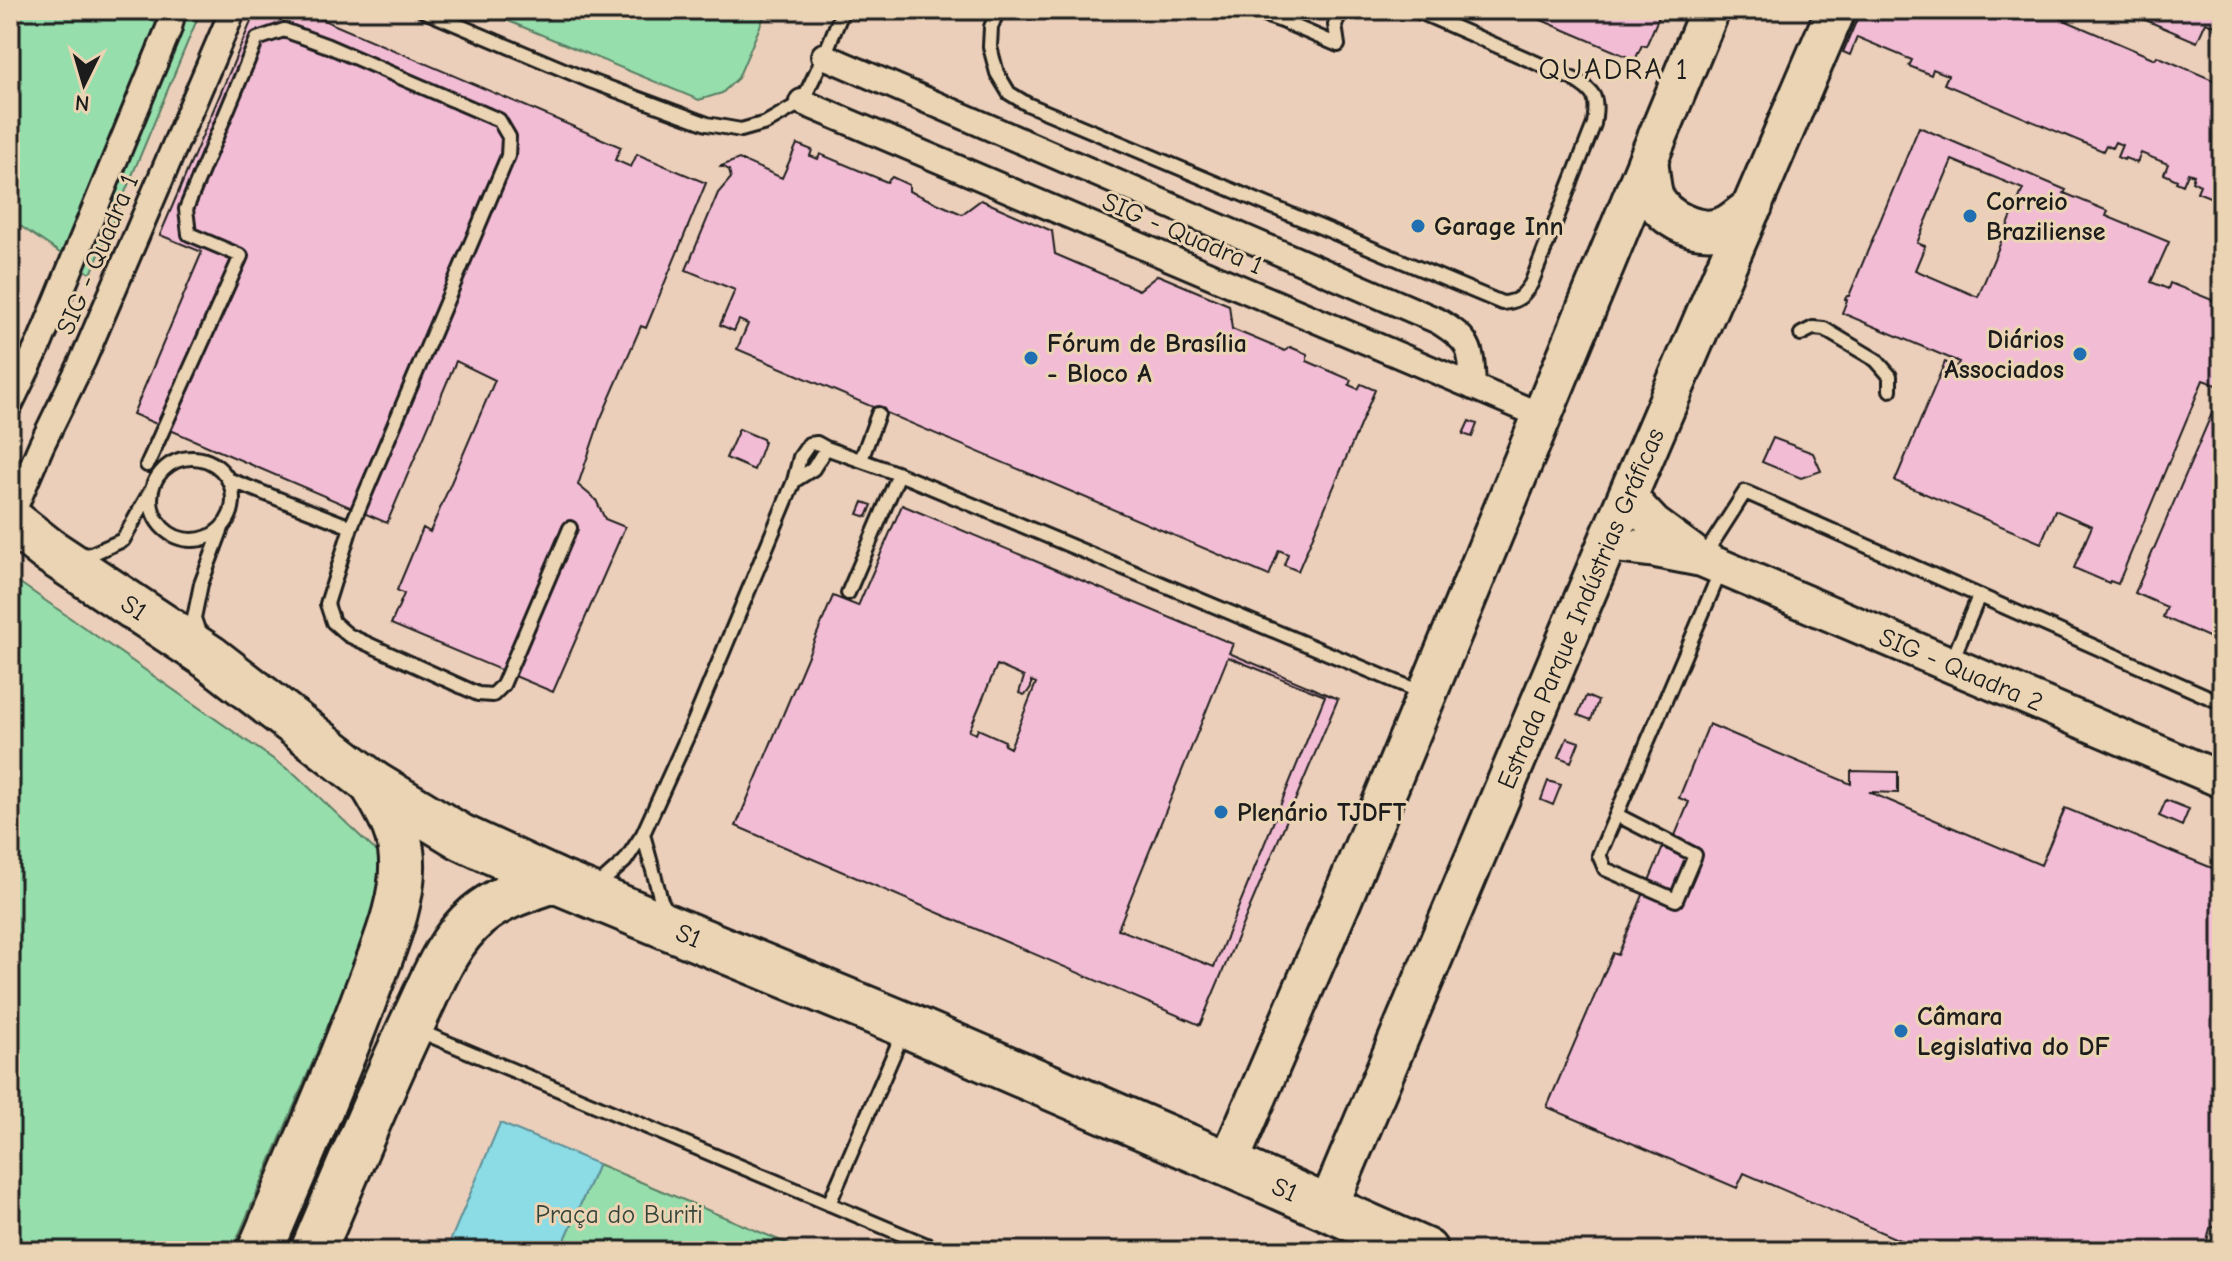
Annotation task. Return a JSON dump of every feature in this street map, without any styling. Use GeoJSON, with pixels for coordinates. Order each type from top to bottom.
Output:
{"type":"FeatureCollection","features":[{"type":"Feature","properties":{"kind":"highway","name":"S1"},"geometry":{"type":"LineString","coordinates":[[10,519],[48,550],[209,657],[372,783],[461,837],[571,887],[906,1025],[1425,1251]]}},
{"type":"Feature","properties":{"kind":"highway"},"geometry":{"type":"LineString","coordinates":[[260,1251],[345,1050],[396,906],[402,877],[402,850],[393,820],[372,783]]}},
{"type":"Feature","properties":{"kind":"highway"},"geometry":{"type":"LineString","coordinates":[[313,1251],[391,1068],[441,963],[459,934],[477,916],[507,896],[571,887]]}},
{"type":"Feature","properties":{"kind":"main road"},"geometry":{"type":"LineString","coordinates":[[1228,1164],[1341,902],[1710,10]]}},
{"type":"Feature","properties":{"kind":"main road","name":"Estrada Parque Indústrias Gráficas"},"geometry":{"type":"LineString","coordinates":[[1327,1209],[1836,10]]}},
{"type":"Feature","properties":{"kind":"main road"},"geometry":{"type":"LineString","coordinates":[[1648,160],[1653,196],[1664,212],[1680,223],[1698,229],[1722,228],[1753,206]]}},
{"type":"Feature","properties":{"kind":"street","name":"SIG - Quadra 1"},"geometry":{"type":"LineString","coordinates":[[10,404],[40,342],[169,28],[173,10]]}},
{"type":"Feature","properties":{"kind":"street","name":"SIG - Quadra 1"},"geometry":{"type":"LineString","coordinates":[[10,519],[83,360],[233,10]]}},
{"type":"Feature","properties":{"kind":"street"},"geometry":{"type":"LineString","coordinates":[[824,56],[1438,321],[1460,335],[1469,347],[1473,387]]}},
{"type":"Feature","properties":{"kind":"street","name":"SIG - Quadra 1"},"geometry":{"type":"LineString","coordinates":[[802,102],[1542,416]]}},
{"type":"Feature","properties":{"kind":"street","name":"SIG - Quadra 2"},"geometry":{"type":"LineString","coordinates":[[1628,496],[1654,524],[1712,563]]}},
{"type":"Feature","properties":{"kind":"street","name":"SIG - Quadra 2"},"geometry":{"type":"LineString","coordinates":[[1607,544],[1656,550],[1712,563],[2222,780]]}},
{"type":"Feature","properties":{"kind":"lane"},"geometry":{"type":"LineString","coordinates":[[422,10],[588,80],[707,124],[741,130],[766,123],[802,102],[843,10]]}},
{"type":"Feature","properties":{"kind":"lane"},"geometry":{"type":"LineString","coordinates":[[998,10],[991,27],[990,47],[997,73],[1009,93],[1027,104],[1502,303],[1515,302],[1523,297],[1531,284],[1594,124],[1597,106],[1590,90],[1573,79],[1415,10]]}},
{"type":"Feature","properties":{"kind":"lane"},"geometry":{"type":"LineString","coordinates":[[1249,10],[1338,45],[1335,25],[1341,10]]}},
{"type":"Feature","properties":{"kind":"lane"},"geometry":{"type":"LineString","coordinates":[[147,465],[241,256],[189,234],[186,209],[257,39],[284,30],[499,120],[509,137],[508,156],[351,527],[327,604],[333,622],[362,642],[478,694],[493,695],[503,685],[570,528]]}},
{"type":"Feature","properties":{"kind":"lane"},"geometry":{"type":"LineString","coordinates":[[1801,334],[1813,328],[1824,329],[1876,360],[1890,376],[1890,390]]}},
{"type":"Feature","properties":{"kind":"lane"},"geometry":{"type":"LineString","coordinates":[[861,460],[878,414]]}},
{"type":"Feature","properties":{"kind":"lane"},"geometry":{"type":"LineString","coordinates":[[571,887],[625,861],[643,834],[693,724],[794,481],[800,457],[809,444],[817,443],[899,474],[1426,694]]}},
{"type":"Feature","properties":{"kind":"lane"},"geometry":{"type":"LineString","coordinates":[[48,550],[89,555],[123,540],[158,474],[175,461],[196,457],[216,464],[230,480],[351,527]]}},
{"type":"Feature","properties":{"kind":"lane"},"geometry":{"type":"LineString","coordinates":[[848,593],[899,474]]}},
{"type":"Feature","properties":{"kind":"lane"},"geometry":{"type":"LineString","coordinates":[[209,657],[194,618],[201,584],[234,505],[230,480]]}},
{"type":"Feature","properties":{"kind":"lane"},"geometry":{"type":"LineString","coordinates":[[150,492],[152,513],[164,531],[183,540],[204,539],[222,528]]}},
{"type":"Feature","properties":{"kind":"lane"},"geometry":{"type":"LineString","coordinates":[[1617,815],[1695,855],[1676,900],[1605,869],[1599,855],[1712,563],[1745,492],[2222,703]]}},
{"type":"Feature","properties":{"kind":"lane"},"geometry":{"type":"LineString","coordinates":[[1950,664],[1979,596]]}},
{"type":"Feature","properties":{"kind":"lane"},"geometry":{"type":"LineString","coordinates":[[643,834],[661,900],[676,930]]}},
{"type":"Feature","properties":{"kind":"lane"},"geometry":{"type":"LineString","coordinates":[[829,1204],[906,1025]]}},
{"type":"Feature","properties":{"kind":"lane"},"geometry":{"type":"LineString","coordinates":[[410,1028],[941,1251]]}},
{"type":"Feature","properties":{"kind":"green space"},"geometry":{"type":"Polygon","coordinates":[[[10,10],[201,10],[91,274],[10,219],[10,10]]]}},
{"type":"Feature","properties":{"kind":"green space"},"geometry":{"type":"Polygon","coordinates":[[[482,10],[767,10],[738,78],[722,93],[699,100],[482,10]]]}},
{"type":"Feature","properties":{"kind":"green space"},"geometry":{"type":"Polygon","coordinates":[[[10,576],[296,775],[378,853],[388,886],[232,1251],[10,1251],[10,576]]]}},
{"type":"Feature","properties":{"kind":"green space","name":"Praça do Buriti"},"geometry":{"type":"Polygon","coordinates":[[[598,1164],[805,1251],[560,1251],[598,1164]]]}},
{"type":"Feature","properties":{"kind":"water"},"geometry":{"type":"Polygon","coordinates":[[[500,1123],[598,1164],[560,1251],[446,1251],[500,1123]]]}},
{"type":"Feature","properties":{"kind":"building"},"geometry":{"type":"Polygon","coordinates":[[[256,10],[300,10],[621,147],[615,160],[631,167],[637,154],[706,183],[646,328],[641,326],[600,420],[578,485],[596,500],[605,519],[625,527],[553,692],[391,624],[404,594],[397,590],[423,528],[430,532],[495,380],[456,361],[387,523],[133,414],[202,252],[160,235],[256,10]]]}},
{"type":"Feature","properties":{"kind":"building"},"geometry":{"type":"Polygon","coordinates":[[[1518,10],[1662,10],[1646,46],[1642,45],[1635,60],[1518,10]]]}},
{"type":"Feature","properties":{"kind":"building"},"geometry":{"type":"Polygon","coordinates":[[[1861,10],[2041,10],[2220,83],[2222,202],[2197,192],[2200,185],[2192,181],[2194,175],[2188,173],[2183,185],[2164,174],[2168,164],[2141,153],[2137,163],[2124,160],[2117,157],[2122,145],[2115,142],[2112,148],[2106,145],[2103,151],[1944,84],[1948,75],[1933,69],[1931,75],[1909,66],[1912,60],[1857,37],[1850,55],[1843,52],[1861,10]]]}},
{"type":"Feature","properties":{"kind":"building"},"geometry":{"type":"Polygon","coordinates":[[[2122,10],[2222,10],[2222,29],[2206,22],[2197,42],[2122,10]]]}},
{"type":"Feature","properties":{"kind":"building","name":"Diários Associados"},"geometry":{"type":"Polygon","coordinates":[[[1919,127],[2066,190],[2064,193],[2108,211],[2106,216],[2169,242],[2151,282],[2168,289],[2170,283],[2222,304],[2222,387],[2203,380],[2118,584],[2074,568],[2092,526],[2055,510],[2041,543],[1895,481],[1945,362],[1956,367],[1959,362],[1842,313],[1845,299],[1849,296],[1919,127]]]}},
{"type":"Feature","properties":{"kind":"building","name":"Fórum de Brasília - Bloco A"},"geometry":{"type":"Polygon","coordinates":[[[797,144],[812,150],[810,156],[818,159],[820,154],[887,182],[892,177],[909,185],[909,191],[962,214],[981,200],[1052,231],[1055,254],[1139,290],[1158,275],[1229,305],[1232,329],[1285,351],[1290,347],[1307,354],[1307,361],[1351,380],[1349,385],[1358,389],[1361,384],[1375,390],[1298,571],[1284,565],[1288,554],[1279,550],[1269,576],[737,349],[748,324],[739,320],[734,331],[720,325],[735,290],[686,270],[718,193],[731,178],[729,170],[719,167],[739,159],[782,178],[797,144]]]}},
{"type":"Feature","properties":{"kind":"building","name":"Correio Braziliense"},"geometry":{"type":"Polygon","coordinates":[[[1952,160],[2023,189],[1978,297],[1915,270],[1925,246],[1917,243],[1952,160]]]}},
{"type":"Feature","properties":{"kind":"building"},"geometry":{"type":"Polygon","coordinates":[[[2218,399],[2222,401],[2222,633],[2217,631],[2213,639],[2163,617],[2167,607],[2135,593],[2218,399]]]}},
{"type":"Feature","properties":{"kind":"building"},"geometry":{"type":"Polygon","coordinates":[[[1469,421],[1477,424],[1472,437],[1463,434],[1469,421]]]}},
{"type":"Feature","properties":{"kind":"building"},"geometry":{"type":"Polygon","coordinates":[[[739,429],[763,439],[754,470],[726,458],[739,429]]]}},
{"type":"Feature","properties":{"kind":"building"},"geometry":{"type":"Polygon","coordinates":[[[1773,438],[1813,453],[1821,471],[1801,478],[1762,462],[1773,438]]]}},
{"type":"Feature","properties":{"kind":"building"},"geometry":{"type":"Polygon","coordinates":[[[863,502],[872,505],[867,517],[858,514],[863,502]]]}},
{"type":"Feature","properties":{"kind":"building"},"geometry":{"type":"Polygon","coordinates":[[[902,505],[1233,644],[1229,653],[1338,699],[1200,1025],[736,826],[833,596],[858,606],[902,505]],[[997,665],[969,731],[976,734],[978,729],[1005,741],[1004,745],[1010,748],[1036,683],[1031,681],[1031,687],[1024,695],[1019,693],[1024,677],[997,665]]]}},
{"type":"Feature","properties":{"kind":"building","name":"Plenário TJDFT"},"geometry":{"type":"Polygon","coordinates":[[[1228,657],[1325,696],[1214,967],[1118,929],[1228,657]]]}},
{"type":"Feature","properties":{"kind":"building"},"geometry":{"type":"Polygon","coordinates":[[[1586,696],[1598,701],[1591,720],[1578,715],[1586,696]]]}},
{"type":"Feature","properties":{"kind":"building","name":"Câmara Legislativa do DF"},"geometry":{"type":"Polygon","coordinates":[[[1709,724],[1851,784],[1851,771],[1898,772],[1898,793],[1869,792],[2041,865],[2065,808],[2222,872],[2222,1225],[2210,1228],[2205,1251],[1925,1251],[1744,1173],[1737,1188],[1547,1107],[1613,953],[1618,955],[1668,835],[1674,838],[1689,802],[1679,798],[1709,724]]]}},
{"type":"Feature","properties":{"kind":"building"},"geometry":{"type":"Polygon","coordinates":[[[1567,738],[1579,742],[1571,762],[1559,757],[1567,738]]]}},
{"type":"Feature","properties":{"kind":"building"},"geometry":{"type":"Polygon","coordinates":[[[1548,781],[1561,785],[1553,805],[1541,800],[1548,781]]]}},
{"type":"Feature","properties":{"kind":"building"},"geometry":{"type":"Polygon","coordinates":[[[2166,800],[2189,809],[2182,826],[2159,816],[2166,800]]]}},
{"type":"Feature","properties":{"kind":"place","name":"Correio Braziliense"},"geometry":{"type":"Point","coordinates":[1970,216]}},
{"type":"Feature","properties":{"kind":"place","name":"Garage Inn"},"geometry":{"type":"Point","coordinates":[1418,226]}},
{"type":"Feature","properties":{"kind":"place","name":"Diários Associados"},"geometry":{"type":"Point","coordinates":[2080,354]}},
{"type":"Feature","properties":{"kind":"place","name":"Fórum de Brasília - Bloco A"},"geometry":{"type":"Point","coordinates":[1031,358]}},
{"type":"Feature","properties":{"kind":"place","name":"Plenário TJDFT"},"geometry":{"type":"Point","coordinates":[1221,812]}},
{"type":"Feature","properties":{"kind":"place","name":"Câmara Legislativa do DF"},"geometry":{"type":"Point","coordinates":[1901,1031]}},
{"type":"Feature","properties":{"kind":"district","name":"QUADRA 1"},"geometry":{"type":"Point","coordinates":[1614,69]}}]}
